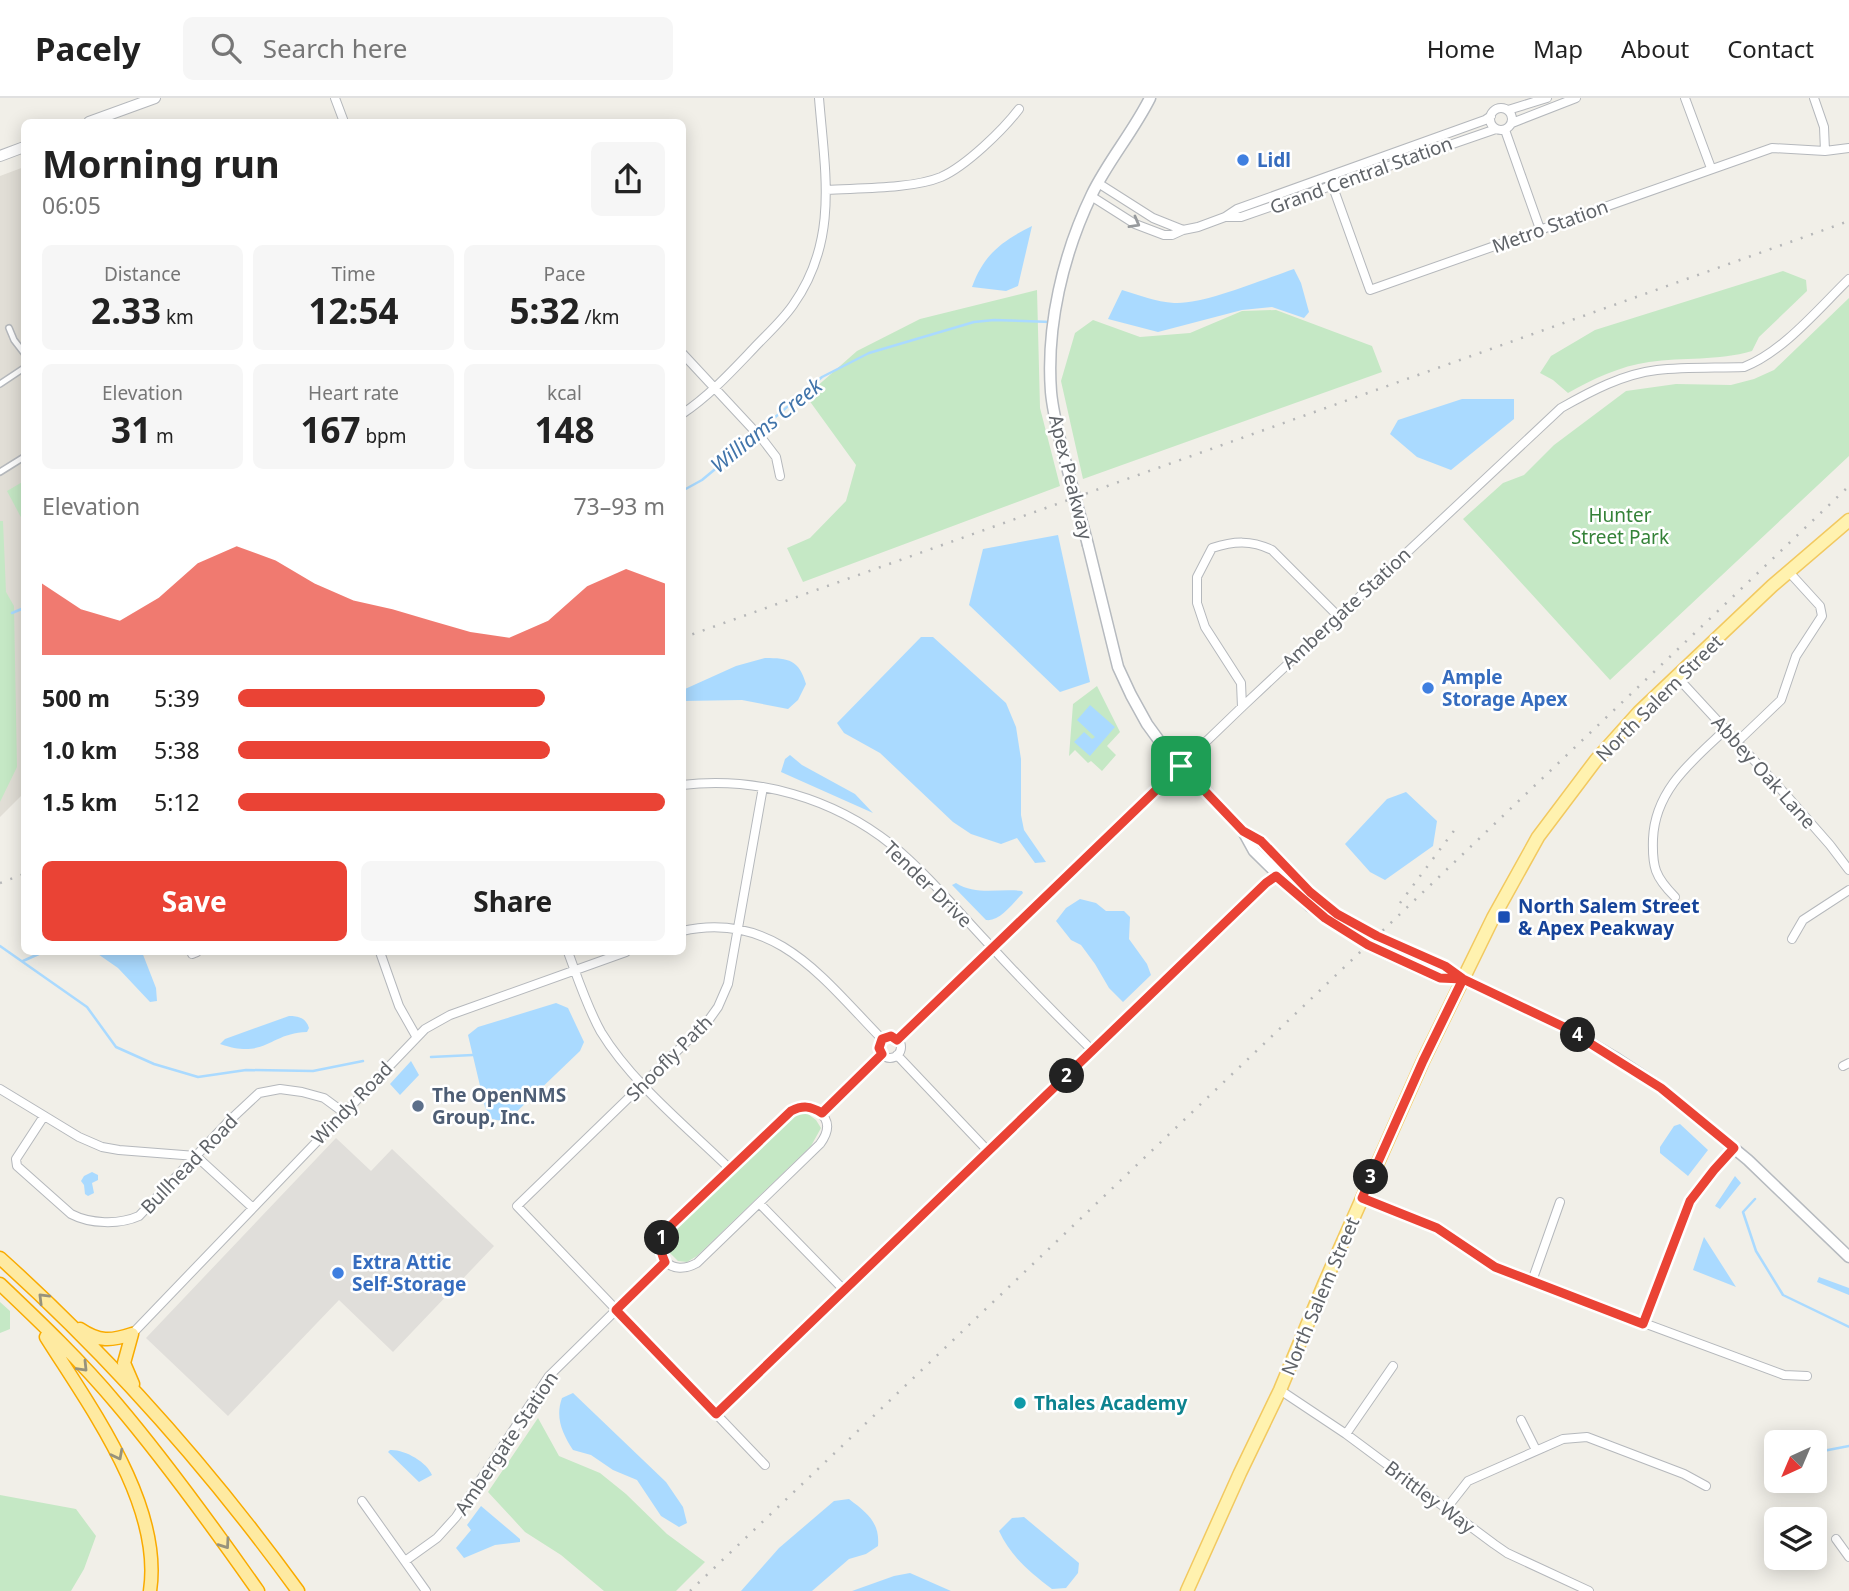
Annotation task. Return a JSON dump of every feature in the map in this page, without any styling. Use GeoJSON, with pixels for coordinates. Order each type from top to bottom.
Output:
{"type":"FeatureCollection","features":[{"type":"Feature","properties":{"kind":"highway"},"geometry":{"type":"LineString","coordinates":[[0,1258],[142,1400],[253,1529],[298,1591]]}},
{"type":"Feature","properties":{"kind":"highway"},"geometry":{"type":"LineString","coordinates":[[0,1284],[115,1402],[219,1535],[258,1591]]}},
{"type":"Feature","properties":{"kind":"highway"},"geometry":{"type":"LineString","coordinates":[[31,1313],[105,1431],[129,1479],[150,1548],[150,1591]]}},
{"type":"Feature","properties":{"kind":"highway"},"geometry":{"type":"LineString","coordinates":[[61,1317],[90,1336],[104,1340],[132,1334],[124,1367],[142,1400]]}},
{"type":"Feature","properties":{"kind":"main road","name":"Apex Peakway"},"geometry":{"type":"LineString","coordinates":[[1150,98],[1135,128],[1091,196],[1066,259],[1051,346],[1052,402],[1119,671],[1147,724],[1181,766],[1243,831],[1254,852],[1276,876],[1325,918],[1368,945],[1440,978],[1463,979]]}},
{"type":"Feature","properties":{"kind":"main road","name":"North Salem Street"},"geometry":{"type":"LineString","coordinates":[[1187,1591],[1280,1390],[1423,1061],[1523,862],[1557,810],[1613,740],[1789,572],[1849,520]]}},
{"type":"Feature","properties":{"kind":"main road","name":"Apex Peakway"},"geometry":{"type":"LineString","coordinates":[[1243,831],[1261,841],[1310,892],[1337,914],[1558,1024],[1661,1088],[1734,1148],[1849,1257]]}},
{"type":"Feature","properties":{"kind":"street"},"geometry":{"type":"LineString","coordinates":[[97,119],[155,98]]}},
{"type":"Feature","properties":{"kind":"street"},"geometry":{"type":"LineString","coordinates":[[335,98],[343,119]]}},
{"type":"Feature","properties":{"kind":"street"},"geometry":{"type":"LineString","coordinates":[[686,411],[716,387],[779,321],[805,286],[822,245],[826,221],[827,190],[819,98]]}},
{"type":"Feature","properties":{"kind":"street"},"geometry":{"type":"LineString","coordinates":[[1493,98],[1497,109]]}},
{"type":"Feature","properties":{"kind":"street"},"geometry":{"type":"LineString","coordinates":[[1497,109],[1508,110],[1547,98]]}},
{"type":"Feature","properties":{"kind":"street","name":"Grand Central Station"},"geometry":{"type":"LineString","coordinates":[[1225,217],[1241,217],[1504,127],[1576,98]]}},
{"type":"Feature","properties":{"kind":"street"},"geometry":{"type":"LineString","coordinates":[[1685,98],[1711,168]]}},
{"type":"Feature","properties":{"kind":"street"},"geometry":{"type":"LineString","coordinates":[[1814,98],[1824,127],[1825,151]]}},
{"type":"Feature","properties":{"kind":"street"},"geometry":{"type":"LineString","coordinates":[[827,190],[921,182],[943,176],[1006,126],[1019,109]]}},
{"type":"Feature","properties":{"kind":"street"},"geometry":{"type":"LineString","coordinates":[[1497,109],[1491,116],[1491,123],[1504,127]]}},
{"type":"Feature","properties":{"kind":"street"},"geometry":{"type":"LineString","coordinates":[[1504,127],[1512,117],[1508,110]]}},
{"type":"Feature","properties":{"kind":"street","name":"Grand Central Station"},"geometry":{"type":"LineString","coordinates":[[1091,196],[1146,229],[1172,235],[1491,116]]}},
{"type":"Feature","properties":{"kind":"street"},"geometry":{"type":"LineString","coordinates":[[1504,127],[1540,229]]}},
{"type":"Feature","properties":{"kind":"street"},"geometry":{"type":"LineString","coordinates":[[0,156],[21,148]]}},
{"type":"Feature","properties":{"kind":"street","name":"Metro Station"},"geometry":{"type":"LineString","coordinates":[[1329,176],[1370,290],[1772,148],[1825,151],[1849,148]]}},
{"type":"Feature","properties":{"kind":"street"},"geometry":{"type":"LineString","coordinates":[[1098,183],[1153,218],[1183,230]]}},
{"type":"Feature","properties":{"kind":"street","name":"Ambergate Station"},"geometry":{"type":"LineString","coordinates":[[897,1040],[1242,707],[1561,408],[1589,392],[1656,370],[1744,367],[1757,362],[1774,350],[1849,279]]}},
{"type":"Feature","properties":{"kind":"street"},"geometry":{"type":"LineString","coordinates":[[9,328],[21,349]]}},
{"type":"Feature","properties":{"kind":"street"},"geometry":{"type":"LineString","coordinates":[[686,357],[716,387],[776,457],[780,476]]}},
{"type":"Feature","properties":{"kind":"street"},"geometry":{"type":"LineString","coordinates":[[0,384],[21,370]]}},
{"type":"Feature","properties":{"kind":"street"},"geometry":{"type":"LineString","coordinates":[[0,472],[21,459]]}},
{"type":"Feature","properties":{"kind":"street"},"geometry":{"type":"LineString","coordinates":[[1242,707],[1241,683],[1205,627],[1197,603],[1197,577],[1212,548],[1238,541],[1250,542],[1272,550],[1338,616]]}},
{"type":"Feature","properties":{"kind":"street"},"geometry":{"type":"LineString","coordinates":[[1737,742],[1781,700],[1789,670],[1822,616],[1820,607],[1789,572]]}},
{"type":"Feature","properties":{"kind":"street","name":"Abbey Oak Lane"},"geometry":{"type":"LineString","coordinates":[[1677,677],[1830,845],[1849,870]]}},
{"type":"Feature","properties":{"kind":"street"},"geometry":{"type":"LineString","coordinates":[[1675,897],[1658,880],[1655,871],[1652,855],[1656,817],[1666,793],[1677,777],[1725,730]]}},
{"type":"Feature","properties":{"kind":"street","name":"Tender Drive"},"geometry":{"type":"LineString","coordinates":[[686,786],[719,783],[763,787],[828,806],[878,835],[908,860],[1093,1051]]}},
{"type":"Feature","properties":{"kind":"street","name":"Shoofly Path"},"geometry":{"type":"LineString","coordinates":[[616,1310],[517,1206],[714,1014],[728,984],[763,787]]}},
{"type":"Feature","properties":{"kind":"street"},"geometry":{"type":"LineString","coordinates":[[716,1414],[1276,876]]}},
{"type":"Feature","properties":{"kind":"street"},"geometry":{"type":"LineString","coordinates":[[1793,939],[1803,920],[1849,890]]}},
{"type":"Feature","properties":{"kind":"street"},"geometry":{"type":"LineString","coordinates":[[686,930],[712,926],[737,929],[770,938],[801,957],[882,1039]]}},
{"type":"Feature","properties":{"kind":"street"},"geometry":{"type":"LineString","coordinates":[[381,955],[399,1006],[416,1035]]}},
{"type":"Feature","properties":{"kind":"street"},"geometry":{"type":"LineString","coordinates":[[569,955],[601,1032],[624,1063],[730,1169]]}},
{"type":"Feature","properties":{"kind":"street","name":"Windy Road"},"geometry":{"type":"LineString","coordinates":[[132,1334],[416,1035],[450,1015],[618,955]]}},
{"type":"Feature","properties":{"kind":"street"},"geometry":{"type":"LineString","coordinates":[[891,1036],[897,1040],[901,1049],[897,1055],[891,1058],[882,1054],[879,1048],[882,1039],[891,1036]]}},
{"type":"Feature","properties":{"kind":"street"},"geometry":{"type":"LineString","coordinates":[[822,1113],[882,1054]]}},
{"type":"Feature","properties":{"kind":"street"},"geometry":{"type":"LineString","coordinates":[[897,1055],[989,1152]]}},
{"type":"Feature","properties":{"kind":"street"},"geometry":{"type":"LineString","coordinates":[[0,1089],[79,1138],[102,1147],[196,1156],[253,1209]]}},
{"type":"Feature","properties":{"kind":"street","name":"Bullhead Road"},"geometry":{"type":"LineString","coordinates":[[44,1116],[16,1158],[17,1166],[71,1214],[81,1219],[125,1222],[139,1216],[256,1096],[280,1089],[324,1098],[343,1112]]}},
{"type":"Feature","properties":{"kind":"street"},"geometry":{"type":"LineString","coordinates":[[801,1106],[813,1107],[822,1113],[828,1130],[820,1144],[697,1263],[683,1269],[665,1262],[660,1252],[664,1232],[791,1111],[801,1106]]}},
{"type":"Feature","properties":{"kind":"street"},"geometry":{"type":"LineString","coordinates":[[1643,1324],[1690,1201],[1734,1148]]}},
{"type":"Feature","properties":{"kind":"street"},"geometry":{"type":"LineString","coordinates":[[1362,1198],[1437,1228],[1495,1267],[1784,1375],[1807,1376]]}},
{"type":"Feature","properties":{"kind":"street"},"geometry":{"type":"LineString","coordinates":[[1532,1281],[1560,1202]]}},
{"type":"Feature","properties":{"kind":"street"},"geometry":{"type":"LineString","coordinates":[[759,1203],[845,1291]]}},
{"type":"Feature","properties":{"kind":"street","name":"Ambergate Station"},"geometry":{"type":"LineString","coordinates":[[405,1561],[448,1527],[549,1377],[665,1262]]}},
{"type":"Feature","properties":{"kind":"street"},"geometry":{"type":"LineString","coordinates":[[616,1310],[765,1465]]}},
{"type":"Feature","properties":{"kind":"street"},"geometry":{"type":"LineString","coordinates":[[1346,1434],[1393,1366]]}},
{"type":"Feature","properties":{"kind":"street","name":"Brittley Way"},"geometry":{"type":"LineString","coordinates":[[1280,1390],[1346,1434],[1507,1553],[1589,1591]]}},
{"type":"Feature","properties":{"kind":"street"},"geometry":{"type":"LineString","coordinates":[[1521,1420],[1536,1450]]}},
{"type":"Feature","properties":{"kind":"street"},"geometry":{"type":"LineString","coordinates":[[1446,1509],[1468,1481],[1563,1439],[1587,1437],[1684,1474],[1706,1486]]}},
{"type":"Feature","properties":{"kind":"street"},"geometry":{"type":"LineString","coordinates":[[362,1501],[426,1591]]}},
{"type":"Feature","properties":{"kind":"street"},"geometry":{"type":"LineString","coordinates":[[1836,1539],[1849,1557]]}},
{"type":"Feature","properties":{"kind":"shaded area"},"geometry":{"type":"Polygon","coordinates":[[[21,168],[21,796],[0,817],[0,176],[21,168]]]}},
{"type":"Feature","properties":{"kind":"shaded area","name":"Extra Attic Self-Storage"},"geometry":{"type":"Polygon","coordinates":[[[336,1138],[371,1171],[392,1149],[494,1246],[393,1352],[339,1300],[228,1416],[146,1338],[336,1138]]]}},
{"type":"Feature","properties":{"kind":"green space"},"geometry":{"type":"Polygon","coordinates":[[[1783,271],[1806,280],[1807,291],[1759,337],[1752,351],[1638,364],[1607,374],[1568,393],[1540,373],[1551,356],[1595,330],[1783,271]]]}},
{"type":"Feature","properties":{"kind":"green space"},"geometry":{"type":"Polygon","coordinates":[[[1037,290],[1040,408],[1060,486],[803,582],[787,548],[810,538],[846,501],[856,465],[806,396],[857,351],[920,319],[1037,290]]]}},
{"type":"Feature","properties":{"kind":"green space","name":"Hunter Street Park"},"geometry":{"type":"Polygon","coordinates":[[[1849,298],[1849,456],[1610,680],[1463,519],[1503,483],[1524,475],[1554,445],[1626,391],[1676,384],[1731,385],[1754,379],[1774,370],[1849,298]]]}},
{"type":"Feature","properties":{"kind":"green space"},"geometry":{"type":"Polygon","coordinates":[[[1276,310],[1372,346],[1382,372],[1083,479],[1061,381],[1075,333],[1093,320],[1140,337],[1190,333],[1242,311],[1276,310]]]}},
{"type":"Feature","properties":{"kind":"green space"},"geometry":{"type":"Polygon","coordinates":[[[21,483],[21,517],[7,491],[21,483]]]}},
{"type":"Feature","properties":{"kind":"green space"},"geometry":{"type":"Polygon","coordinates":[[[0,521],[3,521],[6,592],[14,606],[17,767],[0,802],[0,521]]]}},
{"type":"Feature","properties":{"kind":"green space"},"geometry":{"type":"Polygon","coordinates":[[[1097,686],[1120,732],[1107,746],[1116,755],[1102,771],[1091,761],[1088,763],[1075,750],[1069,756],[1073,704],[1097,686]]]}},
{"type":"Feature","properties":{"kind":"green space"},"geometry":{"type":"Polygon","coordinates":[[[804,1111],[816,1120],[821,1128],[811,1146],[697,1256],[687,1262],[678,1261],[669,1252],[666,1243],[669,1236],[791,1117],[804,1111]]]}},
{"type":"Feature","properties":{"kind":"green space"},"geometry":{"type":"Polygon","coordinates":[[[0,1302],[10,1311],[10,1329],[0,1333],[0,1302]]]}},
{"type":"Feature","properties":{"kind":"green space"},"geometry":{"type":"Polygon","coordinates":[[[538,1418],[559,1456],[600,1473],[667,1534],[705,1562],[676,1591],[604,1591],[561,1555],[525,1532],[488,1492],[538,1418]]]}},
{"type":"Feature","properties":{"kind":"green space"},"geometry":{"type":"Polygon","coordinates":[[[0,1495],[76,1509],[96,1536],[84,1569],[71,1591],[0,1591],[0,1495]]]}},
{"type":"Feature","properties":{"kind":"water"},"geometry":{"type":"Polygon","coordinates":[[[1032,226],[1018,286],[1006,291],[972,287],[988,257],[1012,237],[1032,226]]]}},
{"type":"Feature","properties":{"kind":"water"},"geometry":{"type":"Polygon","coordinates":[[[1294,269],[1309,312],[1304,318],[1272,307],[1242,310],[1158,332],[1108,319],[1122,290],[1161,301],[1186,303],[1217,296],[1294,269]]]}},
{"type":"Feature","properties":{"kind":"water"},"geometry":{"type":"Polygon","coordinates":[[[1462,399],[1514,399],[1514,419],[1451,470],[1417,457],[1390,434],[1398,420],[1462,399]]]}},
{"type":"Feature","properties":{"kind":"water"},"geometry":{"type":"Polygon","coordinates":[[[1058,535],[1090,682],[1060,692],[969,605],[983,549],[1058,535]]]}},
{"type":"Feature","properties":{"kind":"water"},"geometry":{"type":"Polygon","coordinates":[[[921,637],[933,637],[1006,703],[1016,727],[1021,759],[1021,815],[1024,830],[1046,862],[1035,863],[1017,838],[1001,844],[971,834],[953,822],[880,753],[844,733],[837,723],[921,637]]]}},
{"type":"Feature","properties":{"kind":"water"},"geometry":{"type":"Polygon","coordinates":[[[765,658],[787,660],[800,670],[806,684],[798,700],[788,709],[742,700],[686,701],[686,689],[736,666],[765,658]]]}},
{"type":"Feature","properties":{"kind":"water"},"geometry":{"type":"Polygon","coordinates":[[[1090,705],[1115,727],[1090,756],[1074,742],[1084,732],[1092,739],[1095,737],[1077,720],[1090,705]]]}},
{"type":"Feature","properties":{"kind":"water"},"geometry":{"type":"Polygon","coordinates":[[[790,755],[802,765],[855,794],[873,813],[781,772],[785,759],[790,755]]]}},
{"type":"Feature","properties":{"kind":"water"},"geometry":{"type":"Polygon","coordinates":[[[1406,792],[1437,821],[1433,846],[1385,880],[1370,872],[1345,844],[1387,799],[1406,792]]]}},
{"type":"Feature","properties":{"kind":"water"},"geometry":{"type":"Polygon","coordinates":[[[956,883],[972,889],[1014,890],[1023,893],[1001,915],[986,920],[952,885],[956,883]]]}},
{"type":"Feature","properties":{"kind":"water"},"geometry":{"type":"Polygon","coordinates":[[[1080,899],[1096,903],[1106,911],[1124,911],[1130,917],[1129,939],[1147,964],[1151,975],[1123,1002],[1109,988],[1081,945],[1071,940],[1056,921],[1066,908],[1080,899]]]}},
{"type":"Feature","properties":{"kind":"water"},"geometry":{"type":"Polygon","coordinates":[[[99,955],[143,955],[156,988],[157,1001],[150,1002],[118,968],[99,955]]]}},
{"type":"Feature","properties":{"kind":"water"},"geometry":{"type":"Polygon","coordinates":[[[556,1003],[568,1008],[584,1042],[580,1051],[506,1122],[492,1119],[485,1107],[468,1035],[478,1027],[556,1003]]]}},
{"type":"Feature","properties":{"kind":"water"},"geometry":{"type":"Polygon","coordinates":[[[289,1016],[304,1020],[309,1028],[307,1032],[294,1033],[248,1049],[220,1044],[225,1039],[289,1016]]]}},
{"type":"Feature","properties":{"kind":"water"},"geometry":{"type":"Polygon","coordinates":[[[411,1061],[419,1075],[400,1095],[390,1084],[411,1061]]]}},
{"type":"Feature","properties":{"kind":"water"},"geometry":{"type":"Polygon","coordinates":[[[1680,1124],[1708,1150],[1688,1176],[1660,1153],[1660,1147],[1674,1126],[1680,1124]]]}},
{"type":"Feature","properties":{"kind":"water"},"geometry":{"type":"Polygon","coordinates":[[[92,1172],[98,1175],[98,1180],[92,1183],[94,1193],[88,1196],[81,1181],[92,1172]]]}},
{"type":"Feature","properties":{"kind":"water"},"geometry":{"type":"Polygon","coordinates":[[[1735,1176],[1741,1183],[1720,1209],[1715,1206],[1735,1176]]]}},
{"type":"Feature","properties":{"kind":"water"},"geometry":{"type":"Polygon","coordinates":[[[1704,1237],[1736,1287],[1693,1270],[1704,1237]]]}},
{"type":"Feature","properties":{"kind":"water"},"geometry":{"type":"Polygon","coordinates":[[[1819,1277],[1849,1288],[1849,1295],[1817,1282],[1819,1277]]]}},
{"type":"Feature","properties":{"kind":"water"},"geometry":{"type":"Polygon","coordinates":[[[573,1393],[666,1482],[683,1507],[687,1523],[679,1527],[661,1516],[637,1480],[613,1470],[591,1455],[573,1450],[563,1431],[559,1412],[562,1398],[573,1393]]]}},
{"type":"Feature","properties":{"kind":"water"},"geometry":{"type":"Polygon","coordinates":[[[390,1450],[414,1457],[425,1465],[432,1475],[419,1482],[388,1452],[390,1450]]]}},
{"type":"Feature","properties":{"kind":"water"},"geometry":{"type":"Polygon","coordinates":[[[849,1499],[867,1514],[874,1524],[878,1546],[866,1554],[849,1559],[812,1591],[741,1591],[779,1548],[834,1501],[849,1499]]]}},
{"type":"Feature","properties":{"kind":"water"},"geometry":{"type":"Polygon","coordinates":[[[481,1506],[520,1539],[520,1542],[495,1545],[464,1558],[456,1548],[471,1530],[467,1525],[481,1506]]]}},
{"type":"Feature","properties":{"kind":"water"},"geometry":{"type":"Polygon","coordinates":[[[1024,1517],[1079,1563],[1078,1573],[1066,1588],[1052,1589],[1009,1549],[999,1531],[1012,1518],[1024,1517]]]}},
{"type":"Feature","properties":{"kind":"water"},"geometry":{"type":"Polygon","coordinates":[[[910,1573],[951,1591],[852,1591],[894,1576],[910,1573]]]}},
{"type":"Feature","properties":{"kind":"waterway","name":"Williams Creek"},"geometry":{"type":"LineString","coordinates":[[759,431],[822,377],[869,353],[974,322],[1051,322]]}},
{"type":"Feature","properties":{"kind":"waterway","name":"Williams Creek"},"geometry":{"type":"LineString","coordinates":[[686,489],[702,480],[755,436]]}},
{"type":"Feature","properties":{"kind":"waterway","name":"Williams Creek"},"geometry":{"type":"LineString","coordinates":[[12,613],[21,609]]}},
{"type":"Feature","properties":{"kind":"waterway"},"geometry":{"type":"LineString","coordinates":[[0,946],[87,1007],[116,1047],[154,1064],[198,1077],[246,1070],[313,1071],[363,1061]]}},
{"type":"Feature","properties":{"kind":"waterway"},"geometry":{"type":"LineString","coordinates":[[23,961],[36,955]]}},
{"type":"Feature","properties":{"kind":"waterway"},"geometry":{"type":"LineString","coordinates":[[431,1057],[473,1055]]}},
{"type":"Feature","properties":{"kind":"waterway"},"geometry":{"type":"LineString","coordinates":[[1755,1199],[1743,1212],[1756,1251],[1783,1295],[1849,1327]]}},
{"type":"Feature","properties":{"kind":"waterway"},"geometry":{"type":"LineString","coordinates":[[1827,1450],[1849,1446]]}},
{"type":"Feature","properties":{"kind":"railway"},"geometry":{"type":"LineString","coordinates":[[686,637],[1849,221]]}},
{"type":"Feature","properties":{"kind":"railway"},"geometry":{"type":"LineString","coordinates":[[690,1591],[1849,486]]}},
{"type":"Feature","properties":{"kind":"railway"},"geometry":{"type":"LineString","coordinates":[[1400,903],[1459,824]]}},
{"type":"Feature","properties":{"kind":"railway"},"geometry":{"type":"LineString","coordinates":[[0,883],[21,875]]}},
{"type":"Feature","properties":{"kind":"place","name":"Lidl"},"geometry":{"type":"Point","coordinates":[1243,160]}},
{"type":"Feature","properties":{"kind":"place","name":"Ample Storage Apex"},"geometry":{"type":"Point","coordinates":[1428,688]}},
{"type":"Feature","properties":{"kind":"place","name":"North Salem Street & Apex Peakway"},"geometry":{"type":"Point","coordinates":[1504,917]}},
{"type":"Feature","properties":{"kind":"place","name":"The OpenNMS Group, Inc."},"geometry":{"type":"Point","coordinates":[418,1106]}},
{"type":"Feature","properties":{"kind":"place","name":"Extra Attic Self-Storage"},"geometry":{"type":"Point","coordinates":[338,1273]}},
{"type":"Feature","properties":{"kind":"place","name":"Thales Academy"},"geometry":{"type":"Point","coordinates":[1020,1403]}},
{"type":"Feature","properties":{"kind":"route"},"geometry":{"type":"LineString","coordinates":[[1181,766],[1243,831],[1261,841],[1310,892],[1337,914],[1564,1027],[1615,1057],[1661,1088],[1734,1148],[1690,1201],[1643,1324],[1508,1273],[1484,1261],[1437,1228],[1362,1198],[1463,979],[1440,978],[1368,945],[1325,918],[1276,876],[716,1414],[616,1310],[665,1262],[660,1252],[664,1232],[791,1111],[801,1106],[813,1107],[822,1113],[882,1054],[879,1045],[882,1039],[891,1036],[897,1040],[1181,766]]}}]}
